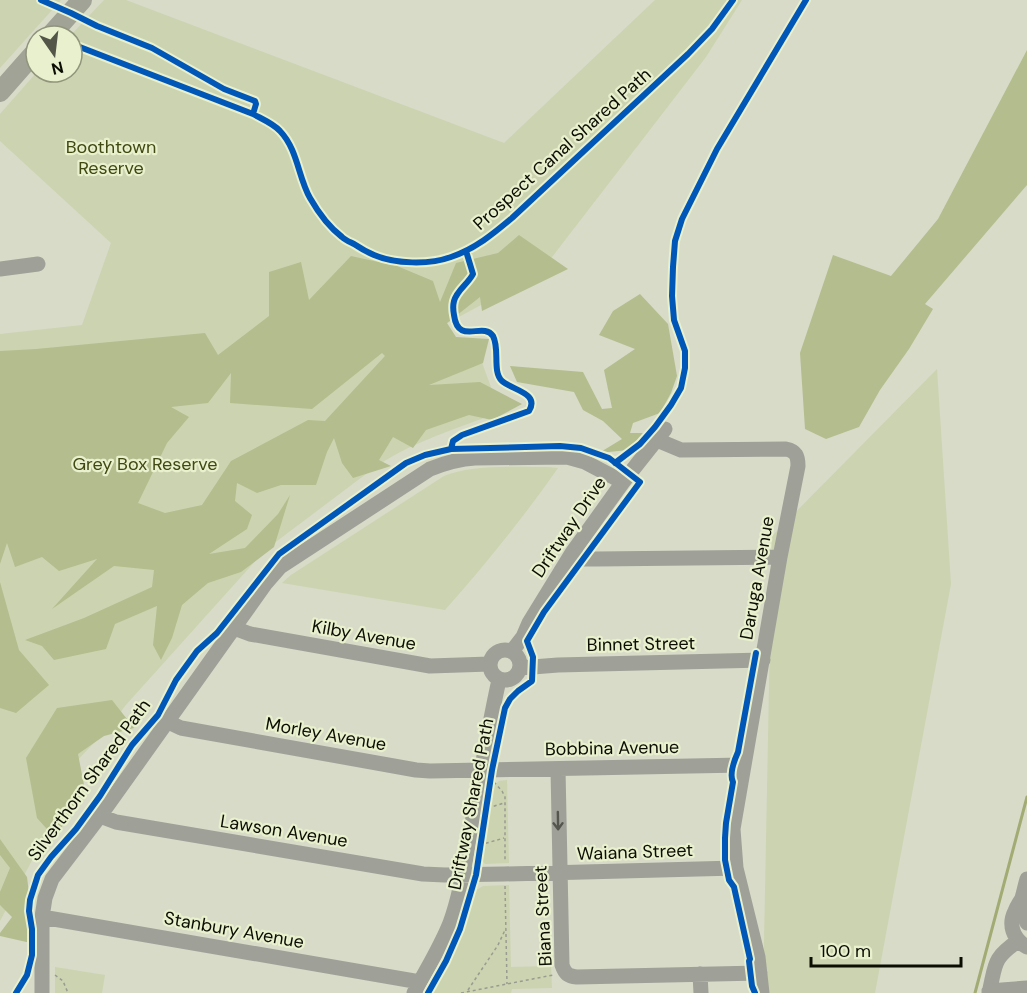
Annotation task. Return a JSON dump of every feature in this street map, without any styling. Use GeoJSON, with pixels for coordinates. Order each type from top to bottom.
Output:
{"type":"FeatureCollection","features":[{"type":"Feature","properties":{"kind":"main road"},"geometry":{"type":"LineString","coordinates":[[60,24],[82,0]]}},
{"type":"Feature","properties":{"kind":"main road"},"geometry":{"type":"LineString","coordinates":[[0,92],[24,65]]}},
{"type":"Feature","properties":{"kind":"street"},"geometry":{"type":"LineString","coordinates":[[0,269],[38,264]]}},
{"type":"Feature","properties":{"kind":"street","name":"Driftway Drive"},"geometry":{"type":"LineString","coordinates":[[512,651],[523,637],[529,623],[572,553],[661,434],[681,450],[786,449],[796,453]]}},
{"type":"Feature","properties":{"kind":"street","name":"Daruga Avenue"},"geometry":{"type":"LineString","coordinates":[[762,993],[758,957],[736,868],[733,829],[798,466],[796,453]]}},
{"type":"Feature","properties":{"kind":"street"},"geometry":{"type":"LineString","coordinates":[[42,993],[42,917],[45,898],[52,879],[266,583],[280,567],[430,469],[446,462],[475,458],[567,458],[585,462],[623,482]]}},
{"type":"Feature","properties":{"kind":"street"},"geometry":{"type":"LineString","coordinates":[[572,553],[582,559],[780,557]]}},
{"type":"Feature","properties":{"kind":"street","name":"Kilby Avenue"},"geometry":{"type":"LineString","coordinates":[[234,628],[250,634],[430,666],[490,664]]}},
{"type":"Feature","properties":{"kind":"street"},"geometry":{"type":"LineString","coordinates":[[512,651],[520,662],[520,668],[511,679],[500,680],[491,670],[490,664],[498,652],[512,651]]}},
{"type":"Feature","properties":{"kind":"street","name":"Binnet Street"},"geometry":{"type":"LineString","coordinates":[[520,668],[763,660]]}},
{"type":"Feature","properties":{"kind":"street"},"geometry":{"type":"LineString","coordinates":[[417,988],[430,967],[456,903],[486,775],[492,712],[500,680]]}},
{"type":"Feature","properties":{"kind":"street","name":"Morley Avenue"},"geometry":{"type":"LineString","coordinates":[[166,721],[181,728],[416,770],[486,775]]}},
{"type":"Feature","properties":{"kind":"street","name":"Bobbina Avenue"},"geometry":{"type":"LineString","coordinates":[[486,775],[558,768],[743,765]]}},
{"type":"Feature","properties":{"kind":"street","name":"Biana Street"},"geometry":{"type":"LineString","coordinates":[[558,768],[564,972],[568,976],[577,977],[760,973]]}},
{"type":"Feature","properties":{"kind":"street","name":"Lawson Avenue"},"geometry":{"type":"LineString","coordinates":[[99,816],[116,822],[423,874],[463,875]]}},
{"type":"Feature","properties":{"kind":"street","name":"Waiana Street"},"geometry":{"type":"LineString","coordinates":[[463,875],[736,868]]}},
{"type":"Feature","properties":{"kind":"street"},"geometry":{"type":"LineString","coordinates":[[1027,879],[1022,899],[1011,921],[1012,928],[1022,944],[1004,951],[995,962],[989,992],[1027,988]]}},
{"type":"Feature","properties":{"kind":"street"},"geometry":{"type":"LineString","coordinates":[[1022,899],[1027,923]]}},
{"type":"Feature","properties":{"kind":"street","name":"Stanbury Avenue"},"geometry":{"type":"LineString","coordinates":[[42,917],[417,988]]}},
{"type":"Feature","properties":{"kind":"street"},"geometry":{"type":"LineString","coordinates":[[700,974],[701,993]]}},
{"type":"Feature","properties":{"kind":"path"},"geometry":{"type":"LineString","coordinates":[[486,775],[505,797],[504,874],[507,984]]}},
{"type":"Feature","properties":{"kind":"path"},"geometry":{"type":"LineString","coordinates":[[486,809],[505,803]]}},
{"type":"Feature","properties":{"kind":"path"},"geometry":{"type":"LineString","coordinates":[[480,847],[505,837]]}},
{"type":"Feature","properties":{"kind":"path"},"geometry":{"type":"LineString","coordinates":[[467,992],[498,945],[506,927]]}},
{"type":"Feature","properties":{"kind":"path"},"geometry":{"type":"LineString","coordinates":[[53,974],[63,981],[68,993]]}},
{"type":"Feature","properties":{"kind":"path"},"geometry":{"type":"LineString","coordinates":[[461,993],[554,975]]}},
{"type":"Feature","properties":{"kind":"green space"},"geometry":{"type":"Polygon","coordinates":[[[0,0],[61,0],[39,24],[24,24],[24,41],[0,68],[0,0]]]}},
{"type":"Feature","properties":{"kind":"green space"},"geometry":{"type":"Polygon","coordinates":[[[104,0],[126,0],[504,143],[655,0],[742,0],[706,57],[539,274],[440,327],[480,357],[500,412],[453,429],[392,456],[277,541],[258,558],[125,706],[112,724],[70,768],[56,809],[39,847],[0,921],[0,334],[82,325],[111,243],[0,141],[0,114],[26,84],[84,84],[84,24],[81,24],[104,0]]]}},
{"type":"Feature","properties":{"kind":"green space"},"geometry":{"type":"Polygon","coordinates":[[[1027,50],[1027,185],[925,304],[933,309],[909,349],[880,390],[859,427],[826,439],[805,429],[800,353],[833,255],[891,276],[938,219],[1027,50]]]}},
{"type":"Feature","properties":{"kind":"green space","name":"Grey Box Reserve"},"geometry":{"type":"Polygon","coordinates":[[[519,235],[568,269],[482,311],[480,297],[447,323],[456,337],[489,339],[483,363],[429,385],[480,382],[522,404],[492,420],[469,415],[426,430],[413,448],[393,437],[379,460],[391,466],[353,478],[342,463],[334,438],[316,485],[281,485],[257,493],[237,483],[235,501],[252,515],[247,529],[209,554],[245,548],[278,514],[290,495],[274,547],[241,572],[208,583],[182,605],[172,638],[161,660],[153,645],[157,606],[115,624],[106,649],[54,660],[42,646],[25,640],[84,618],[152,587],[154,570],[114,566],[52,609],[97,559],[59,571],[42,557],[15,567],[7,543],[0,564],[0,351],[205,333],[218,355],[269,316],[269,272],[301,262],[309,300],[351,256],[397,266],[433,281],[440,302],[456,263],[498,253],[519,235]],[[382,353],[312,409],[230,403],[231,373],[208,403],[171,407],[189,417],[167,443],[138,503],[165,513],[202,505],[231,461],[308,420],[325,421],[385,356],[382,353]]]}},
{"type":"Feature","properties":{"kind":"green space"},"geometry":{"type":"Polygon","coordinates":[[[640,294],[668,324],[677,376],[660,413],[633,423],[630,433],[643,433],[628,450],[599,453],[622,439],[603,421],[583,410],[574,392],[517,382],[510,366],[583,372],[602,409],[612,408],[604,370],[635,349],[599,335],[613,311],[640,294]]]}},
{"type":"Feature","properties":{"kind":"green space"},"geometry":{"type":"Polygon","coordinates":[[[937,369],[951,584],[875,993],[763,993],[772,536],[937,369]]]}},
{"type":"Feature","properties":{"kind":"green space"},"geometry":{"type":"Polygon","coordinates":[[[481,468],[558,468],[503,541],[445,610],[282,583],[444,476],[481,468]]]}},
{"type":"Feature","properties":{"kind":"green space"},"geometry":{"type":"Polygon","coordinates":[[[0,582],[19,650],[49,685],[16,713],[0,708],[0,582]]]}},
{"type":"Feature","properties":{"kind":"green space"},"geometry":{"type":"Polygon","coordinates":[[[112,700],[134,728],[104,736],[78,754],[85,790],[55,838],[37,818],[26,758],[57,708],[112,700]]]}},
{"type":"Feature","properties":{"kind":"green space"},"geometry":{"type":"Polygon","coordinates":[[[507,780],[509,863],[485,864],[480,858],[492,787],[499,781],[507,780]]]}},
{"type":"Feature","properties":{"kind":"green space"},"geometry":{"type":"Polygon","coordinates":[[[0,839],[27,877],[32,918],[31,943],[0,936],[12,917],[0,905],[0,892],[10,868],[0,855],[0,839]]]}},
{"type":"Feature","properties":{"kind":"green space"},"geometry":{"type":"Polygon","coordinates":[[[509,885],[511,967],[551,966],[552,988],[512,989],[511,993],[431,993],[448,959],[473,892],[483,886],[509,885]]]}},
{"type":"Feature","properties":{"kind":"green space"},"geometry":{"type":"Polygon","coordinates":[[[55,967],[105,975],[102,993],[55,993],[55,967]]]}},
{"type":"Feature","properties":{"kind":"waterway"},"geometry":{"type":"LineString","coordinates":[[975,993],[1027,797]]}},
{"type":"Feature","properties":{"kind":"cycle path"},"geometry":{"type":"LineString","coordinates":[[41,0],[152,48],[224,89],[255,101],[253,114]]}},
{"type":"Feature","properties":{"kind":"cycle path","name":"Prospect Canal Shared Path"},"geometry":{"type":"LineString","coordinates":[[84,49],[253,114],[271,124],[286,138],[306,190],[324,219],[337,233],[382,258],[402,262],[423,262],[442,260],[460,254],[491,235],[512,218],[688,54],[712,29],[733,0]]}},
{"type":"Feature","properties":{"kind":"cycle path"},"geometry":{"type":"LineString","coordinates":[[615,463],[640,444],[655,427],[681,388],[685,368],[685,351],[674,320],[672,296],[675,241],[682,219],[717,149],[806,0]]}},
{"type":"Feature","properties":{"kind":"cycle path"},"geometry":{"type":"LineString","coordinates":[[451,449],[453,441],[462,435],[529,411],[531,405],[528,396],[506,384],[499,377],[493,336],[489,332],[465,331],[456,324],[453,311],[454,301],[473,274],[466,251]]}},
{"type":"Feature","properties":{"kind":"cycle path","name":"Silverthorn Shared Path"},"geometry":{"type":"LineString","coordinates":[[16,993],[27,975],[32,955],[29,911],[38,875],[76,829],[132,745],[158,715],[176,680],[197,651],[217,633],[279,554],[406,463],[425,455],[451,449],[560,446],[581,448],[609,458],[640,482],[544,612],[527,641],[533,657],[532,681],[518,691],[505,708],[492,770],[476,875],[460,929],[428,993]]}},
{"type":"Feature","properties":{"kind":"cycle path"},"geometry":{"type":"LineString","coordinates":[[755,993],[734,887],[729,880],[725,860],[725,838],[733,782],[732,771],[738,752],[756,653]]}},
{"type":"Feature","properties":{"kind":"park label","name":"Boothtown Reserve"},"geometry":{"type":"Point","coordinates":[111,157]}}]}
